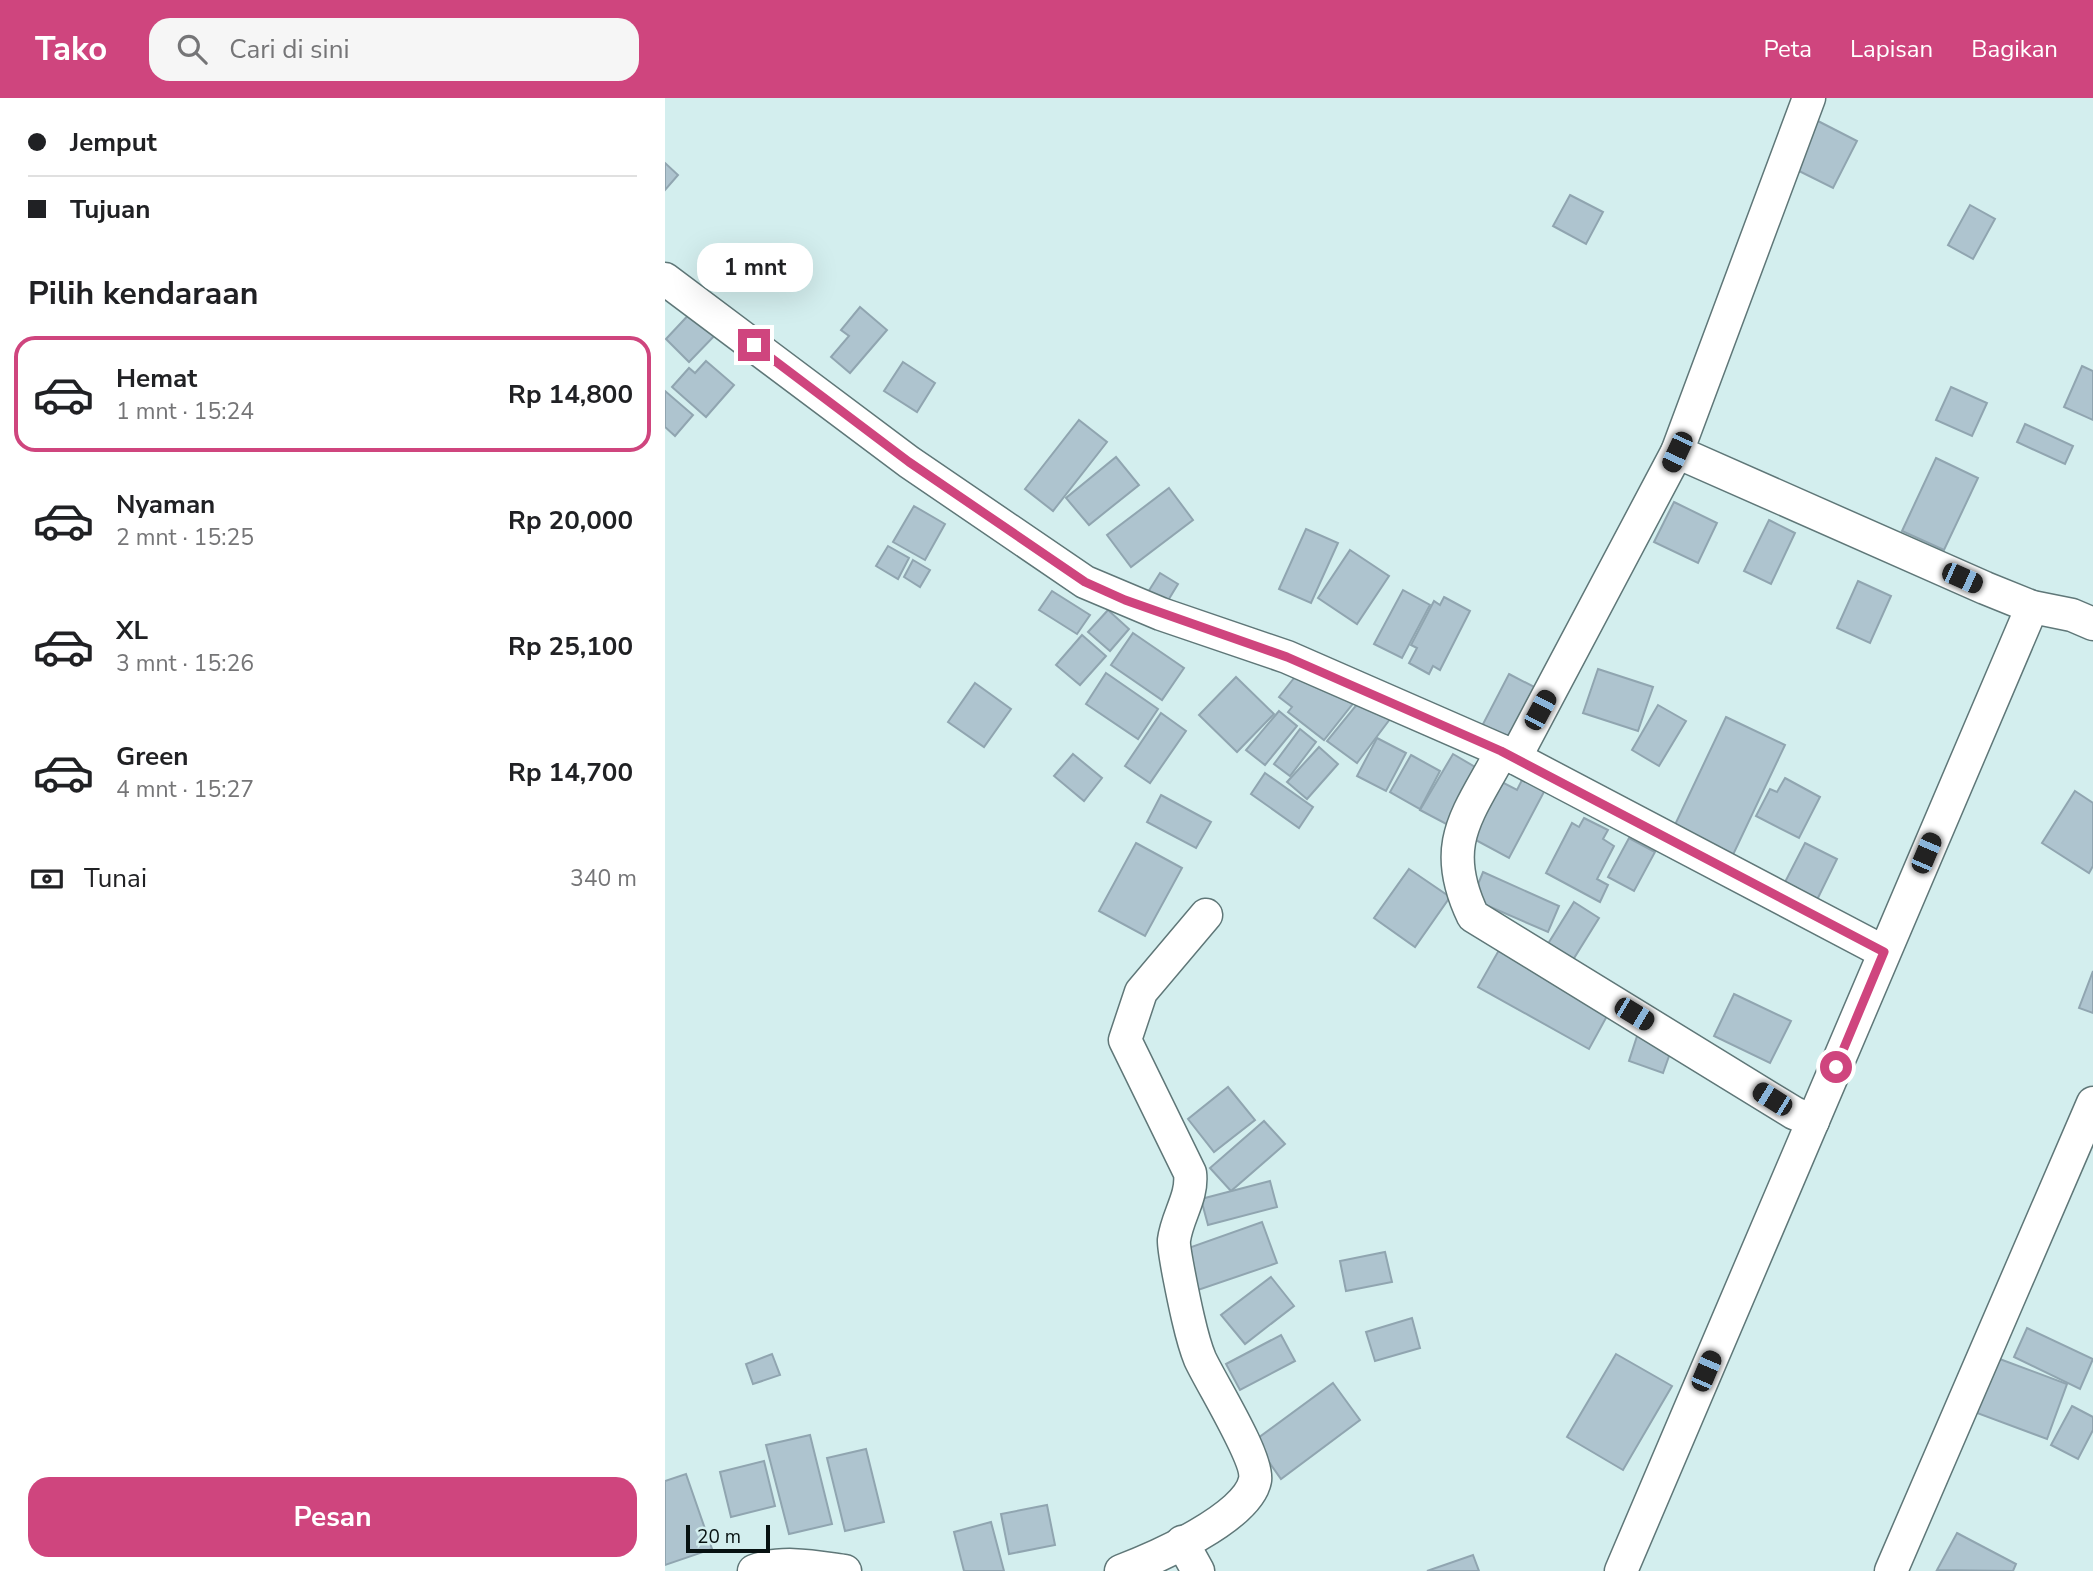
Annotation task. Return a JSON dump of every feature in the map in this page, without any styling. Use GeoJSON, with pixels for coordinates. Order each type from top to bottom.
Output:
{"type":"FeatureCollection","features":[{"type":"Feature","properties":{"kind":"street"},"geometry":{"type":"LineString","coordinates":[[1809,98],[1677,452],[1508,754],[1461,828],[1456,846],[1464,895],[1473,915],[1794,1113],[1813,1121]]}},
{"type":"Feature","properties":{"kind":"street"},"geometry":{"type":"LineString","coordinates":[[665,279],[909,462],[1085,582],[1149,609],[1287,657],[1508,754],[1884,952]]}},
{"type":"Feature","properties":{"kind":"street"},"geometry":{"type":"LineString","coordinates":[[1677,452],[2032,607],[2072,615],[2093,624]]}},
{"type":"Feature","properties":{"kind":"street"},"geometry":{"type":"LineString","coordinates":[[1621,1571],[2032,607]]}},
{"type":"Feature","properties":{"kind":"street"},"geometry":{"type":"LineString","coordinates":[[1121,1571],[1227,1517],[1248,1495],[1255,1480],[1254,1467],[1199,1357],[1188,1318],[1173,1241],[1191,1186],[1190,1173],[1125,1040],[1141,992],[1206,915]]}},
{"type":"Feature","properties":{"kind":"street"},"geometry":{"type":"LineString","coordinates":[[1891,1571],[2093,1103]]}},
{"type":"Feature","properties":{"kind":"street"},"geometry":{"type":"LineString","coordinates":[[1182,1542],[1198,1571]]}},
{"type":"Feature","properties":{"kind":"street"},"geometry":{"type":"LineString","coordinates":[[754,1571],[799,1565],[845,1571]]}},
{"type":"Feature","properties":{"kind":"building"},"geometry":{"type":"Polygon","coordinates":[[[1816,120],[1857,141],[1833,188],[1791,167],[1816,120]]]}},
{"type":"Feature","properties":{"kind":"building"},"geometry":{"type":"Polygon","coordinates":[[[665,163],[678,175],[665,190],[665,163]]]}},
{"type":"Feature","properties":{"kind":"building"},"geometry":{"type":"Polygon","coordinates":[[[1570,195],[1603,212],[1586,244],[1553,226],[1570,195]]]}},
{"type":"Feature","properties":{"kind":"building"},"geometry":{"type":"Polygon","coordinates":[[[1970,205],[1995,219],[1973,259],[1948,245],[1970,205]]]}},
{"type":"Feature","properties":{"kind":"building"},"geometry":{"type":"Polygon","coordinates":[[[860,307],[887,330],[850,373],[831,357],[849,336],[841,330],[860,307]]]}},
{"type":"Feature","properties":{"kind":"building"},"geometry":{"type":"Polygon","coordinates":[[[695,308],[719,331],[689,362],[666,339],[695,308]]]}},
{"type":"Feature","properties":{"kind":"building"},"geometry":{"type":"Polygon","coordinates":[[[706,361],[734,385],[706,417],[672,387],[689,368],[695,373],[706,361]]]}},
{"type":"Feature","properties":{"kind":"building"},"geometry":{"type":"Polygon","coordinates":[[[903,362],[935,383],[917,412],[884,391],[903,362]]]}},
{"type":"Feature","properties":{"kind":"building"},"geometry":{"type":"Polygon","coordinates":[[[2082,366],[2093,371],[2093,420],[2064,407],[2082,366]]]}},
{"type":"Feature","properties":{"kind":"building"},"geometry":{"type":"Polygon","coordinates":[[[1951,387],[1987,403],[1972,436],[1936,420],[1951,387]]]}},
{"type":"Feature","properties":{"kind":"building"},"geometry":{"type":"Polygon","coordinates":[[[665,391],[693,415],[675,436],[665,427],[665,391]]]}},
{"type":"Feature","properties":{"kind":"building"},"geometry":{"type":"Polygon","coordinates":[[[1079,420],[1107,442],[1053,511],[1025,489],[1079,420]]]}},
{"type":"Feature","properties":{"kind":"building"},"geometry":{"type":"Polygon","coordinates":[[[2025,424],[2073,446],[2065,464],[2017,442],[2025,424]]]}},
{"type":"Feature","properties":{"kind":"building"},"geometry":{"type":"Polygon","coordinates":[[[1116,457],[1139,485],[1089,525],[1066,498],[1116,457]]]}},
{"type":"Feature","properties":{"kind":"building"},"geometry":{"type":"Polygon","coordinates":[[[1936,458],[1978,478],[1944,550],[1902,531],[1936,458]]]}},
{"type":"Feature","properties":{"kind":"building"},"geometry":{"type":"Polygon","coordinates":[[[1169,488],[1193,520],[1131,567],[1107,535],[1169,488]]]}},
{"type":"Feature","properties":{"kind":"building"},"geometry":{"type":"Polygon","coordinates":[[[1674,502],[1717,523],[1698,563],[1654,542],[1674,502]]]}},
{"type":"Feature","properties":{"kind":"building"},"geometry":{"type":"Polygon","coordinates":[[[914,506],[945,524],[925,560],[893,542],[914,506]]]}},
{"type":"Feature","properties":{"kind":"building"},"geometry":{"type":"Polygon","coordinates":[[[1769,520],[1795,533],[1771,584],[1744,571],[1769,520]]]}},
{"type":"Feature","properties":{"kind":"building"},"geometry":{"type":"Polygon","coordinates":[[[1306,529],[1338,543],[1311,603],[1279,589],[1306,529]]]}},
{"type":"Feature","properties":{"kind":"building"},"geometry":{"type":"Polygon","coordinates":[[[888,546],[909,558],[898,579],[876,566],[888,546]]]}},
{"type":"Feature","properties":{"kind":"building"},"geometry":{"type":"Polygon","coordinates":[[[1350,550],[1389,576],[1357,624],[1318,598],[1350,550]]]}},
{"type":"Feature","properties":{"kind":"building"},"geometry":{"type":"Polygon","coordinates":[[[913,560],[930,570],[920,587],[904,577],[913,560]]]}},
{"type":"Feature","properties":{"kind":"building"},"geometry":{"type":"Polygon","coordinates":[[[1160,573],[1178,584],[1161,612],[1143,600],[1160,573]]]}},
{"type":"Feature","properties":{"kind":"building"},"geometry":{"type":"Polygon","coordinates":[[[1858,581],[1891,596],[1870,643],[1837,628],[1858,581]]]}},
{"type":"Feature","properties":{"kind":"building"},"geometry":{"type":"Polygon","coordinates":[[[1403,590],[1430,605],[1402,658],[1374,644],[1403,590]]]}},
{"type":"Feature","properties":{"kind":"building"},"geometry":{"type":"Polygon","coordinates":[[[1052,591],[1090,615],[1077,634],[1039,610],[1052,591]]]}},
{"type":"Feature","properties":{"kind":"building"},"geometry":{"type":"Polygon","coordinates":[[[1444,597],[1470,611],[1440,670],[1433,666],[1429,674],[1409,663],[1417,648],[1411,645],[1434,601],[1440,605],[1444,597]]]}},
{"type":"Feature","properties":{"kind":"building"},"geometry":{"type":"Polygon","coordinates":[[[1108,610],[1129,629],[1110,651],[1088,632],[1108,610]]]}},
{"type":"Feature","properties":{"kind":"building"},"geometry":{"type":"Polygon","coordinates":[[[1133,633],[1184,668],[1162,700],[1111,665],[1133,633]]]}},
{"type":"Feature","properties":{"kind":"building"},"geometry":{"type":"Polygon","coordinates":[[[1082,635],[1106,656],[1080,685],[1056,665],[1082,635]]]}},
{"type":"Feature","properties":{"kind":"building"},"geometry":{"type":"Polygon","coordinates":[[[1302,668],[1355,701],[1324,740],[1288,712],[1292,707],[1279,697],[1302,668]]]}},
{"type":"Feature","properties":{"kind":"building"},"geometry":{"type":"Polygon","coordinates":[[[1598,669],[1653,687],[1638,731],[1583,713],[1598,669]]]}},
{"type":"Feature","properties":{"kind":"building"},"geometry":{"type":"Polygon","coordinates":[[[1106,673],[1158,709],[1138,739],[1086,704],[1106,673]]]}},
{"type":"Feature","properties":{"kind":"building"},"geometry":{"type":"Polygon","coordinates":[[[1509,674],[1542,691],[1515,743],[1482,726],[1509,674]]]}},
{"type":"Feature","properties":{"kind":"building"},"geometry":{"type":"Polygon","coordinates":[[[1236,677],[1274,714],[1237,752],[1199,715],[1236,677]]]}},
{"type":"Feature","properties":{"kind":"building"},"geometry":{"type":"Polygon","coordinates":[[[975,683],[1011,709],[984,747],[948,722],[975,683]]]}},
{"type":"Feature","properties":{"kind":"building"},"geometry":{"type":"Polygon","coordinates":[[[1367,692],[1396,711],[1357,763],[1327,741],[1367,692]]]}},
{"type":"Feature","properties":{"kind":"building"},"geometry":{"type":"Polygon","coordinates":[[[1658,705],[1686,721],[1659,766],[1632,750],[1658,705]]]}},
{"type":"Feature","properties":{"kind":"building"},"geometry":{"type":"Polygon","coordinates":[[[1279,711],[1297,726],[1265,765],[1246,750],[1279,711]]]}},
{"type":"Feature","properties":{"kind":"building"},"geometry":{"type":"Polygon","coordinates":[[[1161,713],[1186,731],[1150,783],[1125,766],[1161,713]]]}},
{"type":"Feature","properties":{"kind":"building"},"geometry":{"type":"Polygon","coordinates":[[[1726,717],[1785,745],[1731,859],[1672,831],[1726,717]]]}},
{"type":"Feature","properties":{"kind":"building"},"geometry":{"type":"Polygon","coordinates":[[[1300,729],[1316,742],[1290,776],[1274,764],[1300,729]]]}},
{"type":"Feature","properties":{"kind":"building"},"geometry":{"type":"Polygon","coordinates":[[[1377,738],[1406,753],[1386,791],[1357,776],[1377,738]]]}},
{"type":"Feature","properties":{"kind":"building"},"geometry":{"type":"Polygon","coordinates":[[[1319,747],[1338,764],[1307,799],[1287,782],[1319,747]]]}},
{"type":"Feature","properties":{"kind":"building"},"geometry":{"type":"Polygon","coordinates":[[[1073,754],[1102,778],[1084,801],[1054,776],[1073,754]]]}},
{"type":"Feature","properties":{"kind":"building"},"geometry":{"type":"Polygon","coordinates":[[[1453,754],[1482,771],[1450,826],[1420,810],[1453,754]]]}},
{"type":"Feature","properties":{"kind":"building"},"geometry":{"type":"Polygon","coordinates":[[[1411,755],[1440,771],[1420,809],[1390,792],[1411,755]]]}},
{"type":"Feature","properties":{"kind":"building"},"geometry":{"type":"Polygon","coordinates":[[[1265,773],[1313,807],[1299,828],[1251,794],[1265,773]]]}},
{"type":"Feature","properties":{"kind":"building"},"geometry":{"type":"Polygon","coordinates":[[[1523,778],[1545,790],[1509,858],[1472,838],[1502,782],[1517,790],[1523,778]]]}},
{"type":"Feature","properties":{"kind":"building"},"geometry":{"type":"Polygon","coordinates":[[[1785,778],[1820,797],[1799,838],[1756,816],[1770,789],[1777,792],[1785,778]]]}},
{"type":"Feature","properties":{"kind":"building"},"geometry":{"type":"Polygon","coordinates":[[[2075,791],[2093,803],[2093,866],[2089,873],[2042,843],[2075,791]]]}},
{"type":"Feature","properties":{"kind":"building"},"geometry":{"type":"Polygon","coordinates":[[[1161,795],[1211,822],[1196,848],[1147,822],[1161,795]]]}},
{"type":"Feature","properties":{"kind":"building"},"geometry":{"type":"Polygon","coordinates":[[[1584,818],[1608,830],[1603,839],[1614,846],[1597,879],[1608,885],[1600,902],[1546,873],[1572,823],[1579,827],[1584,818]]]}},
{"type":"Feature","properties":{"kind":"building"},"geometry":{"type":"Polygon","coordinates":[[[1629,838],[1655,852],[1634,891],[1608,877],[1629,838]]]}},
{"type":"Feature","properties":{"kind":"building"},"geometry":{"type":"Polygon","coordinates":[[[1136,843],[1182,868],[1145,936],[1099,911],[1136,843]]]}},
{"type":"Feature","properties":{"kind":"building"},"geometry":{"type":"Polygon","coordinates":[[[1805,843],[1837,859],[1816,902],[1783,886],[1805,843]]]}},
{"type":"Feature","properties":{"kind":"building"},"geometry":{"type":"Polygon","coordinates":[[[1409,869],[1450,897],[1415,947],[1374,918],[1409,869]]]}},
{"type":"Feature","properties":{"kind":"building"},"geometry":{"type":"Polygon","coordinates":[[[1483,872],[1559,906],[1548,932],[1472,899],[1483,872]]]}},
{"type":"Feature","properties":{"kind":"building"},"geometry":{"type":"Polygon","coordinates":[[[1574,902],[1599,918],[1571,963],[1546,947],[1574,902]]]}},
{"type":"Feature","properties":{"kind":"building"},"geometry":{"type":"Polygon","coordinates":[[[1503,943],[1613,1005],[1589,1049],[1478,987],[1503,943]]]}},
{"type":"Feature","properties":{"kind":"building"},"geometry":{"type":"Polygon","coordinates":[[[2093,971],[2093,1013],[2079,1008],[2093,971]]]}},
{"type":"Feature","properties":{"kind":"building"},"geometry":{"type":"Polygon","coordinates":[[[1734,994],[1791,1021],[1770,1063],[1714,1036],[1734,994]]]}},
{"type":"Feature","properties":{"kind":"building"},"geometry":{"type":"Polygon","coordinates":[[[1639,1030],[1674,1042],[1663,1073],[1629,1061],[1639,1030]]]}},
{"type":"Feature","properties":{"kind":"building"},"geometry":{"type":"Polygon","coordinates":[[[1228,1087],[1255,1120],[1214,1152],[1188,1119],[1228,1087]]]}},
{"type":"Feature","properties":{"kind":"building"},"geometry":{"type":"Polygon","coordinates":[[[1264,1121],[1285,1144],[1231,1191],[1210,1168],[1264,1121]]]}},
{"type":"Feature","properties":{"kind":"building"},"geometry":{"type":"Polygon","coordinates":[[[1270,1181],[1277,1207],[1208,1225],[1201,1199],[1270,1181]]]}},
{"type":"Feature","properties":{"kind":"building"},"geometry":{"type":"Polygon","coordinates":[[[1262,1222],[1277,1263],[1195,1291],[1180,1251],[1262,1222]]]}},
{"type":"Feature","properties":{"kind":"building"},"geometry":{"type":"Polygon","coordinates":[[[1385,1252],[1392,1282],[1346,1291],[1340,1261],[1385,1252]]]}},
{"type":"Feature","properties":{"kind":"building"},"geometry":{"type":"Polygon","coordinates":[[[1271,1277],[1294,1306],[1245,1344],[1221,1315],[1271,1277]]]}},
{"type":"Feature","properties":{"kind":"building"},"geometry":{"type":"Polygon","coordinates":[[[1412,1318],[1420,1348],[1375,1361],[1366,1332],[1412,1318]]]}},
{"type":"Feature","properties":{"kind":"building"},"geometry":{"type":"Polygon","coordinates":[[[2027,1328],[2093,1359],[2080,1389],[2014,1357],[2027,1328]]]}},
{"type":"Feature","properties":{"kind":"building"},"geometry":{"type":"Polygon","coordinates":[[[1281,1335],[1295,1361],[1240,1390],[1226,1364],[1281,1335]]]}},
{"type":"Feature","properties":{"kind":"building"},"geometry":{"type":"Polygon","coordinates":[[[772,1354],[780,1375],[753,1384],[746,1364],[772,1354]]]}},
{"type":"Feature","properties":{"kind":"building"},"geometry":{"type":"Polygon","coordinates":[[[1616,1354],[1672,1386],[1623,1470],[1567,1437],[1616,1354]]]}},
{"type":"Feature","properties":{"kind":"building"},"geometry":{"type":"Polygon","coordinates":[[[1997,1358],[2067,1384],[2047,1439],[1977,1413],[1997,1358]]]}},
{"type":"Feature","properties":{"kind":"building"},"geometry":{"type":"Polygon","coordinates":[[[1333,1383],[1360,1420],[1281,1479],[1254,1441],[1333,1383]]]}},
{"type":"Feature","properties":{"kind":"building"},"geometry":{"type":"Polygon","coordinates":[[[2072,1406],[2093,1417],[2093,1430],[2078,1459],[2051,1445],[2072,1406]]]}},
{"type":"Feature","properties":{"kind":"building"},"geometry":{"type":"Polygon","coordinates":[[[810,1435],[832,1524],[789,1534],[766,1445],[810,1435]]]}},
{"type":"Feature","properties":{"kind":"building"},"geometry":{"type":"Polygon","coordinates":[[[866,1449],[884,1522],[845,1531],[827,1458],[866,1449]]]}},
{"type":"Feature","properties":{"kind":"building"},"geometry":{"type":"Polygon","coordinates":[[[764,1461],[775,1506],[731,1517],[720,1472],[764,1461]]]}},
{"type":"Feature","properties":{"kind":"building"},"geometry":{"type":"Polygon","coordinates":[[[686,1474],[712,1549],[665,1565],[665,1481],[686,1474]]]}},
{"type":"Feature","properties":{"kind":"building"},"geometry":{"type":"Polygon","coordinates":[[[1047,1505],[1055,1545],[1009,1554],[1001,1514],[1047,1505]]]}},
{"type":"Feature","properties":{"kind":"building"},"geometry":{"type":"Polygon","coordinates":[[[991,1522],[1004,1571],[964,1571],[954,1532],[991,1522]]]}},
{"type":"Feature","properties":{"kind":"building"},"geometry":{"type":"Polygon","coordinates":[[[1957,1533],[2016,1564],[2013,1571],[1937,1570],[1957,1533]]]}},
{"type":"Feature","properties":{"kind":"building"},"geometry":{"type":"Polygon","coordinates":[[[1473,1555],[1479,1571],[1427,1571],[1473,1555]]]}},
{"type":"Feature","properties":{"kind":"route"},"geometry":{"type":"LineString","coordinates":[[754,345],[909,462],[1085,582],[1161,614],[1287,657],[1501,751],[1884,952],[1836,1067]]}}]}
